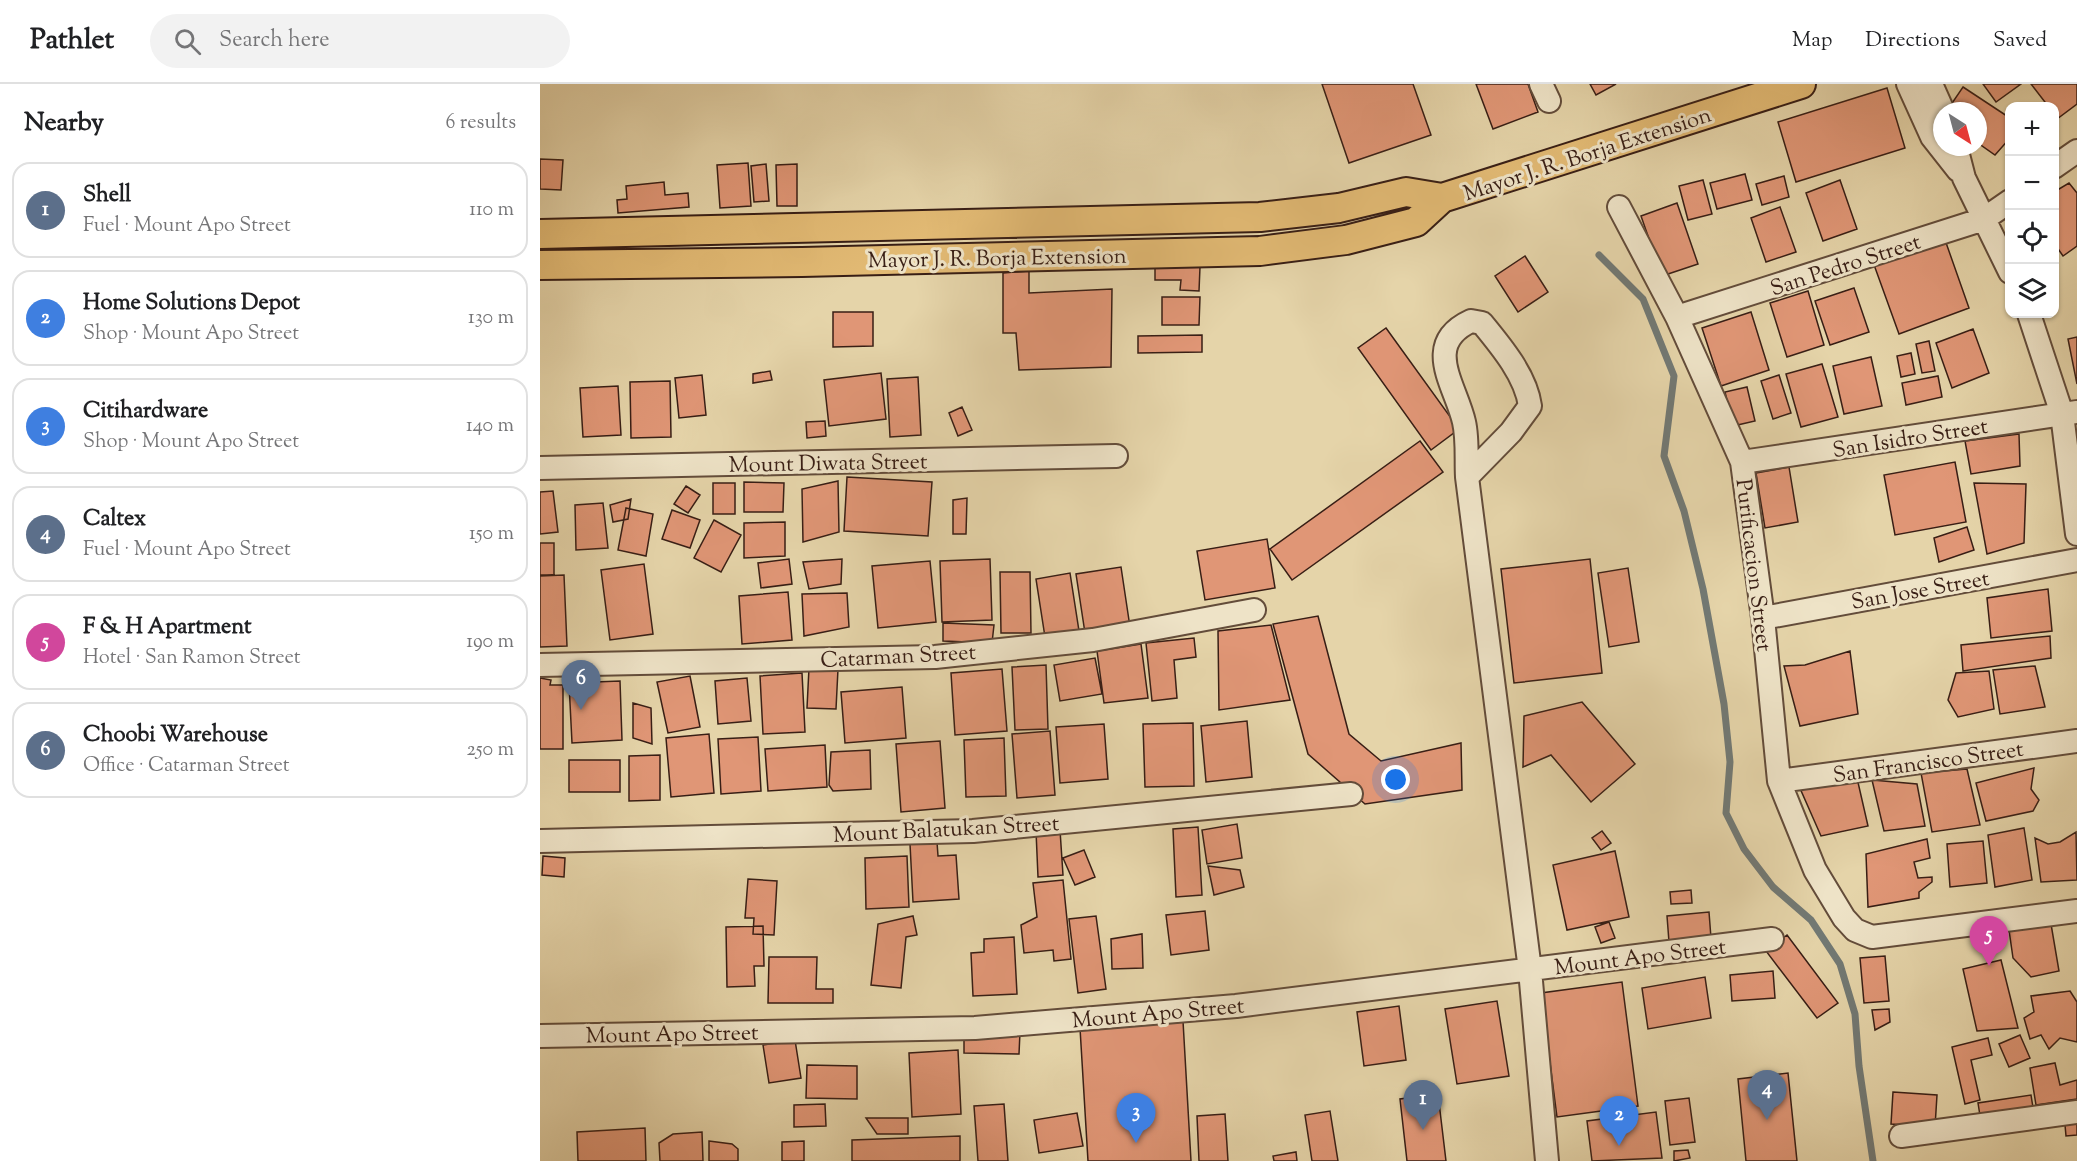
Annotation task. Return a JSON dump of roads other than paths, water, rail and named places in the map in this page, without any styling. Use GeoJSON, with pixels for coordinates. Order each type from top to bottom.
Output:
{"type":"FeatureCollection","features":[{"type":"Feature","properties":{"kind":"main road","name":"Mayor J. R. Borja Extension"},"geometry":{"type":"LineString","coordinates":[[540,234],[1260,217],[1339,208],[1406,192],[1454,195],[1801,84]]}},
{"type":"Feature","properties":{"kind":"main road","name":"Mayor J. R. Borja Extension"},"geometry":{"type":"LineString","coordinates":[[540,265],[802,262],[1260,251],[1346,240],[1416,222],[1454,195]]}},
{"type":"Feature","properties":{"kind":"main road"},"geometry":{"type":"LineString","coordinates":[[1070,222],[1071,255]]}},
{"type":"Feature","properties":{"kind":"main road"},"geometry":{"type":"LineString","coordinates":[[798,229],[802,262]]}},
{"type":"Feature","properties":{"kind":"street"},"geometry":{"type":"LineString","coordinates":[[1908,84],[1932,137],[1964,178]]}},
{"type":"Feature","properties":{"kind":"street"},"geometry":{"type":"LineString","coordinates":[[1931,84],[1939,102]]}},
{"type":"Feature","properties":{"kind":"street"},"geometry":{"type":"LineString","coordinates":[[2059,164],[2077,151]]}},
{"type":"Feature","properties":{"kind":"street"},"geometry":{"type":"LineString","coordinates":[[1958,156],[1964,178],[2006,264]]}},
{"type":"Feature","properties":{"kind":"street","name":"San Pedro Street"},"geometry":{"type":"LineString","coordinates":[[1677,317],[1984,219],[2005,204]]}},
{"type":"Feature","properties":{"kind":"street","name":"Purificacion Street"},"geometry":{"type":"LineString","coordinates":[[1619,207],[1677,317],[1742,462],[1763,618],[1779,781],[1815,870],[1844,918],[1855,930],[1872,937],[2077,911]]}},
{"type":"Feature","properties":{"kind":"street"},"geometry":{"type":"LineString","coordinates":[[2031,318],[2070,413],[2077,534]]}},
{"type":"Feature","properties":{"kind":"street"},"geometry":{"type":"LineString","coordinates":[[1467,477],[1511,432],[1530,406],[1528,392],[1499,343],[1482,323],[1471,321],[1454,332],[1446,346],[1444,367],[1464,422],[1467,477],[1530,970],[1547,1161]]}},
{"type":"Feature","properties":{"kind":"street","name":"San Isidro Street"},"geometry":{"type":"LineString","coordinates":[[1742,462],[2070,413]]}},
{"type":"Feature","properties":{"kind":"street","name":"Mount Diwata Street"},"geometry":{"type":"LineString","coordinates":[[540,468],[1116,456]]}},
{"type":"Feature","properties":{"kind":"street","name":"San Jose Street"},"geometry":{"type":"LineString","coordinates":[[1763,618],[2077,560]]}},
{"type":"Feature","properties":{"kind":"street","name":"Catarman Street"},"geometry":{"type":"LineString","coordinates":[[540,665],[935,657],[1094,640],[1254,610]]}},
{"type":"Feature","properties":{"kind":"street","name":"San Francisco Street"},"geometry":{"type":"LineString","coordinates":[[1779,781],[2077,741]]}},
{"type":"Feature","properties":{"kind":"street","name":"Mount Balatukan Street"},"geometry":{"type":"LineString","coordinates":[[540,841],[973,831],[1351,794]]}},
{"type":"Feature","properties":{"kind":"street","name":"Mount Apo Street"},"geometry":{"type":"LineString","coordinates":[[540,1036],[975,1028],[1236,1006],[1772,939]]}},
{"type":"Feature","properties":{"kind":"street"},"geometry":{"type":"LineString","coordinates":[[1901,1136],[2077,1112]]}},
{"type":"Feature","properties":{"kind":"waterway"},"geometry":{"type":"LineString","coordinates":[[1599,255],[1643,299],[1674,376],[1664,456],[1684,511],[1703,589],[1724,704],[1730,762],[1726,813],[1744,849],[1773,887],[1811,920],[1840,964],[1855,1014],[1859,1066],[1873,1161]]}},
{"type":"Feature","properties":{"kind":"place","name":"Choobi Warehouse"},"geometry":{"type":"Point","coordinates":[581,710]}},
{"type":"Feature","properties":{"kind":"place","name":"F & H Apartment"},"geometry":{"type":"Point","coordinates":[1989,966]}},
{"type":"Feature","properties":{"kind":"place","name":"Caltex"},"geometry":{"type":"Point","coordinates":[1767,1120]}},
{"type":"Feature","properties":{"kind":"place","name":"Shell"},"geometry":{"type":"Point","coordinates":[1423,1130]}},
{"type":"Feature","properties":{"kind":"place","name":"Citihardware"},"geometry":{"type":"Point","coordinates":[1136,1143]}},
{"type":"Feature","properties":{"kind":"place","name":"Home Solutions Depot"},"geometry":{"type":"Point","coordinates":[1619,1146]}}]}
